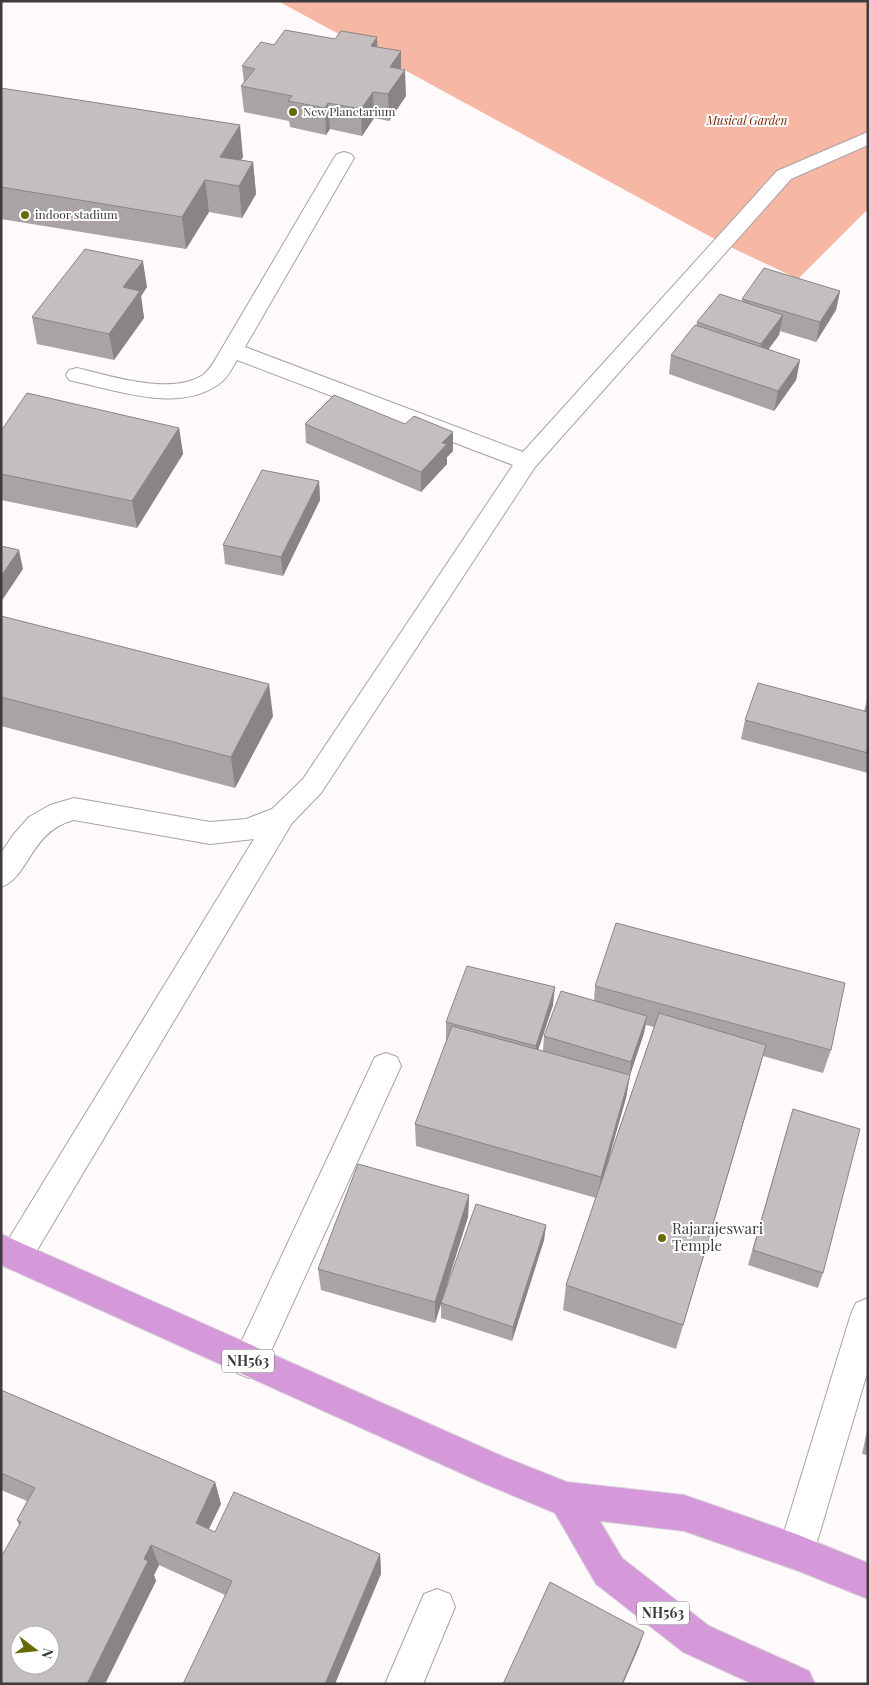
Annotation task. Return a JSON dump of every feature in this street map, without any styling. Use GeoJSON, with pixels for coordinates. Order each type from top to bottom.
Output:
{"type":"FeatureCollection","features":[{"type":"Feature","properties":{"kind":"highway","name":"NH563"},"geometry":{"type":"LineString","coordinates":[[9,1253],[495,1471],[568,1500],[684,1513],[796,1552],[868,1581]]}},
{"type":"Feature","properties":{"kind":"highway","name":"NH563"},"geometry":{"type":"LineString","coordinates":[[568,1500],[609,1571],[696,1639],[796,1684]]}},
{"type":"Feature","properties":{"kind":"street"},"geometry":{"type":"LineString","coordinates":[[9,1253],[282,816],[312,786],[527,462],[784,175],[868,138]]}},
{"type":"Feature","properties":{"kind":"street"},"geometry":{"type":"LineString","coordinates":[[77,375],[151,389],[182,392],[197,388],[214,378],[344,158]]}},
{"type":"Feature","properties":{"kind":"street"},"geometry":{"type":"LineString","coordinates":[[232,350],[527,462]]}},
{"type":"Feature","properties":{"kind":"street"},"geometry":{"type":"LineString","coordinates":[[1,876],[34,826],[58,812],[74,809],[210,833],[250,830],[282,816]]}},
{"type":"Feature","properties":{"kind":"street"},"geometry":{"type":"LineString","coordinates":[[249,1362],[386,1066]]}},
{"type":"Feature","properties":{"kind":"street"},"geometry":{"type":"LineString","coordinates":[[796,1552],[868,1314]]}},
{"type":"Feature","properties":{"kind":"street"},"geometry":{"type":"LineString","coordinates":[[404,1684],[437,1607]]}},
{"type":"Feature","properties":{"kind":"green space","name":"Musical Garden"},"geometry":{"type":"Polygon","coordinates":[[[278,1],[868,1],[868,209],[798,279],[722,243],[278,1]]]}},
{"type":"Feature","properties":{"kind":"building"},"geometry":{"type":"Polygon","coordinates":[[[285,30],[335,39],[341,31],[377,37],[371,46],[401,51],[390,67],[405,70],[388,94],[373,92],[361,109],[328,103],[325,108],[288,101],[292,96],[241,86],[255,69],[242,66],[261,42],[274,45],[285,30]]]}},
{"type":"Feature","properties":{"kind":"building"},"geometry":{"type":"Polygon","coordinates":[[[1,88],[240,125],[220,157],[253,162],[239,186],[205,180],[182,217],[1,187],[1,88]]]}},
{"type":"Feature","properties":{"kind":"building"},"geometry":{"type":"Polygon","coordinates":[[[85,249],[143,261],[123,287],[140,291],[109,334],[32,317],[85,249]]]}},
{"type":"Feature","properties":{"kind":"building"},"geometry":{"type":"Polygon","coordinates":[[[764,268],[840,291],[820,322],[742,299],[764,268]]]}},
{"type":"Feature","properties":{"kind":"building"},"geometry":{"type":"Polygon","coordinates":[[[720,294],[783,315],[761,344],[697,322],[720,294]]]}},
{"type":"Feature","properties":{"kind":"building"},"geometry":{"type":"Polygon","coordinates":[[[695,325],[800,360],[778,391],[671,355],[695,325]]]}},
{"type":"Feature","properties":{"kind":"building"},"geometry":{"type":"Polygon","coordinates":[[[27,393],[179,428],[132,501],[1,474],[1,431],[27,393]]]}},
{"type":"Feature","properties":{"kind":"building"},"geometry":{"type":"Polygon","coordinates":[[[334,395],[405,424],[414,416],[453,432],[442,443],[447,444],[421,472],[305,424],[334,395]]]}},
{"type":"Feature","properties":{"kind":"building"},"geometry":{"type":"Polygon","coordinates":[[[262,470],[319,481],[281,557],[223,545],[262,470]]]}},
{"type":"Feature","properties":{"kind":"building"},"geometry":{"type":"Polygon","coordinates":[[[1,546],[19,550],[1,576],[1,546]]]}},
{"type":"Feature","properties":{"kind":"building"},"geometry":{"type":"Polygon","coordinates":[[[1,616],[269,684],[231,757],[1,697],[1,616]]]}},
{"type":"Feature","properties":{"kind":"building"},"geometry":{"type":"Polygon","coordinates":[[[758,683],[868,712],[868,753],[745,720],[758,683]]]}},
{"type":"Feature","properties":{"kind":"building"},"geometry":{"type":"Polygon","coordinates":[[[616,923],[845,983],[831,1050],[595,986],[616,923]]]}},
{"type":"Feature","properties":{"kind":"building"},"geometry":{"type":"Polygon","coordinates":[[[467,966],[555,987],[536,1046],[446,1022],[467,966]]]}},
{"type":"Feature","properties":{"kind":"building"},"geometry":{"type":"Polygon","coordinates":[[[561,991],[647,1016],[631,1062],[544,1036],[561,991]]]}},
{"type":"Feature","properties":{"kind":"building"},"geometry":{"type":"Polygon","coordinates":[[[659,1013],[766,1045],[683,1325],[566,1285],[659,1013]]]}},
{"type":"Feature","properties":{"kind":"building"},"geometry":{"type":"Polygon","coordinates":[[[452,1026],[630,1075],[601,1177],[415,1124],[452,1026]]]}},
{"type":"Feature","properties":{"kind":"building"},"geometry":{"type":"Polygon","coordinates":[[[793,1109],[860,1129],[823,1273],[753,1250],[793,1109]]]}},
{"type":"Feature","properties":{"kind":"building"},"geometry":{"type":"Polygon","coordinates":[[[358,1164],[469,1195],[435,1302],[318,1269],[358,1164]]]}},
{"type":"Feature","properties":{"kind":"building"},"geometry":{"type":"Polygon","coordinates":[[[476,1204],[546,1225],[513,1327],[441,1303],[476,1204]]]}},
{"type":"Feature","properties":{"kind":"building"},"geometry":{"type":"Polygon","coordinates":[[[1,1390],[215,1482],[196,1523],[215,1532],[234,1492],[380,1554],[325,1684],[183,1684],[232,1581],[151,1545],[144,1559],[148,1561],[87,1684],[1,1684],[1,1557],[21,1522],[17,1520],[35,1488],[1,1473],[1,1390]]]}},
{"type":"Feature","properties":{"kind":"building"},"geometry":{"type":"Polygon","coordinates":[[[550,1582],[644,1632],[622,1684],[503,1684],[550,1582]]]}},
{"type":"Feature","properties":{"kind":"place","name":"New Planetarium"},"geometry":{"type":"Point","coordinates":[293,112]}},
{"type":"Feature","properties":{"kind":"place","name":"indoor stadium"},"geometry":{"type":"Point","coordinates":[25,215]}},
{"type":"Feature","properties":{"kind":"place","name":"Rajarajeswari Temple"},"geometry":{"type":"Point","coordinates":[662,1238]}}]}
